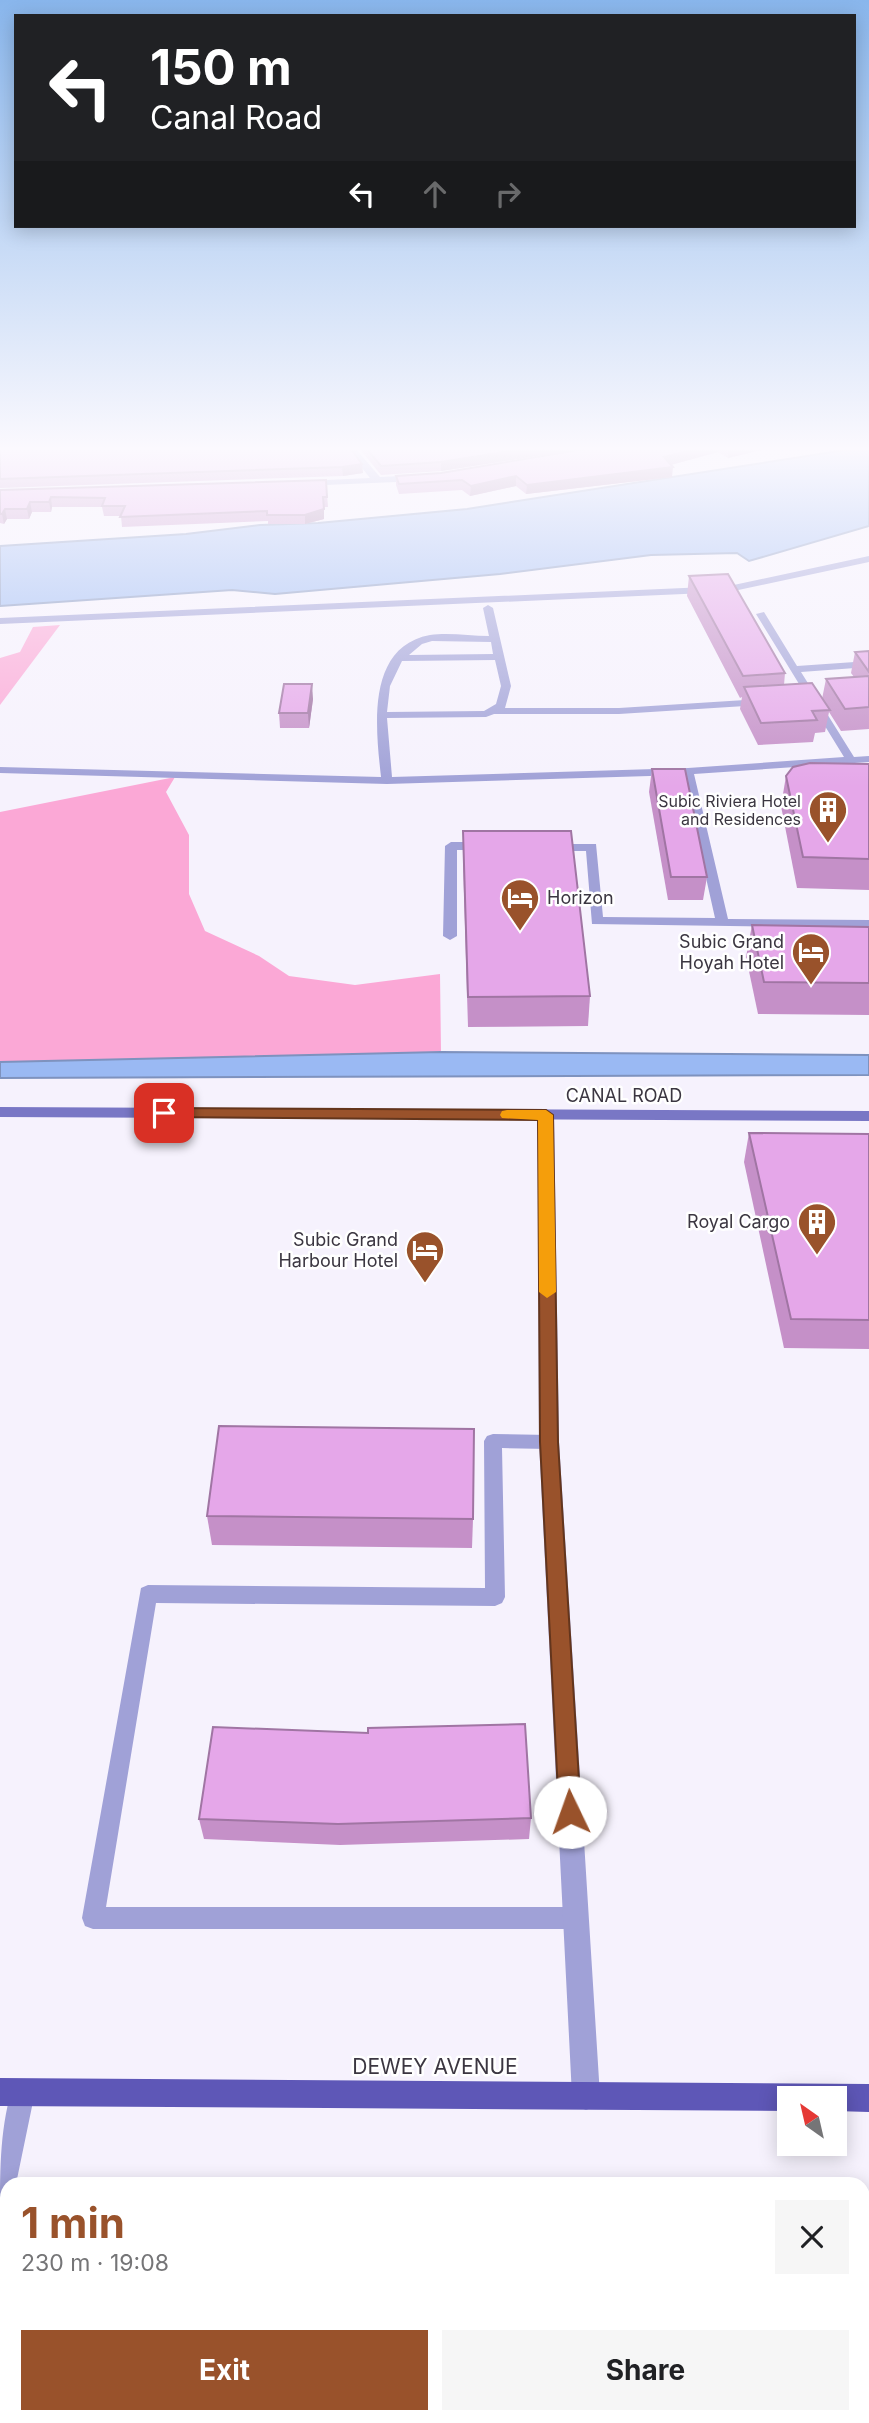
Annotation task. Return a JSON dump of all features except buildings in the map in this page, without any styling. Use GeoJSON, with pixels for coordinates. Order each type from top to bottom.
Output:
{"type":"FeatureCollection","features":[{"type":"Feature","properties":{"kind":"main road","name":"CANAL ROAD"},"geometry":{"type":"LineString","coordinates":[[0,1112],[869,1116]]}},
{"type":"Feature","properties":{"kind":"main road","name":"DEWEY AVENUE"},"geometry":{"type":"LineString","coordinates":[[11,2092],[869,2098]]}},
{"type":"Feature","properties":{"kind":"street"},"geometry":{"type":"LineString","coordinates":[[546,1115],[549,1442],[586,2096]]}},
{"type":"Feature","properties":{"kind":"lane"},"geometry":{"type":"LineString","coordinates":[[0,621],[729,589],[867,562]]}},
{"type":"Feature","properties":{"kind":"lane"},"geometry":{"type":"LineString","coordinates":[[488,608],[506,686],[501,706],[495,711]]}},
{"type":"Feature","properties":{"kind":"lane"},"geometry":{"type":"LineString","coordinates":[[761,614],[851,761]]}},
{"type":"Feature","properties":{"kind":"lane"},"geometry":{"type":"LineString","coordinates":[[387,781],[381,715],[384,684],[399,658],[418,642],[432,638],[496,639]]}},
{"type":"Feature","properties":{"kind":"lane"},"geometry":{"type":"LineString","coordinates":[[399,658],[499,657]]}},
{"type":"Feature","properties":{"kind":"lane"},"geometry":{"type":"LineString","coordinates":[[794,669],[869,664]]}},
{"type":"Feature","properties":{"kind":"lane"},"geometry":{"type":"LineString","coordinates":[[799,700],[813,699]]}},
{"type":"Feature","properties":{"kind":"lane"},"geometry":{"type":"LineString","coordinates":[[381,715],[619,711],[771,702]]}},
{"type":"Feature","properties":{"kind":"lane"},"geometry":{"type":"LineString","coordinates":[[0,770],[387,781],[688,771],[869,759]]}},
{"type":"Feature","properties":{"kind":"lane"},"geometry":{"type":"LineString","coordinates":[[688,771],[722,922]]}},
{"type":"Feature","properties":{"kind":"lane"},"geometry":{"type":"LineString","coordinates":[[450,936],[451,846],[502,846]]}},
{"type":"Feature","properties":{"kind":"lane"},"geometry":{"type":"LineString","coordinates":[[540,846],[592,847],[597,921],[869,924]]}},
{"type":"Feature","properties":{"kind":"lane"},"geometry":{"type":"LineString","coordinates":[[549,1442],[493,1441],[495,1597],[149,1594],[93,1919],[576,1917]]}},
{"type":"Feature","properties":{"kind":"lane"},"geometry":{"type":"LineString","coordinates":[[2,2177],[11,2092]]}},
{"type":"Feature","properties":{"kind":"shaded area"},"geometry":{"type":"Polygon","coordinates":[[[60,625],[0,705],[0,658],[20,652],[33,627],[60,625]]]}},
{"type":"Feature","properties":{"kind":"shaded area"},"geometry":{"type":"Polygon","coordinates":[[[175,777],[166,792],[189,835],[189,894],[205,931],[259,956],[289,976],[355,985],[440,974],[441,1052],[0,1063],[0,812],[175,777]]]}},
{"type":"Feature","properties":{"kind":"water"},"geometry":{"type":"Polygon","coordinates":[[[0,561],[603,561],[500,574],[275,594],[232,590],[0,606],[0,561]]]}},
{"type":"Feature","properties":{"kind":"water"},"geometry":{"type":"Polygon","coordinates":[[[441,1052],[869,1055],[869,1075],[0,1078],[0,1062],[441,1052]]]}},
{"type":"Feature","properties":{"kind":"slow traffic"},"geometry":{"type":"LineString","coordinates":[[507,1115],[546,1115],[547,1292]]}},
{"type":"Feature","properties":{"kind":"place","name":"Subic Riviera Hotel and Residences"},"geometry":{"type":"Point","coordinates":[828,844]}},
{"type":"Feature","properties":{"kind":"place","name":"Horizon"},"geometry":{"type":"Point","coordinates":[520,932]}},
{"type":"Feature","properties":{"kind":"place","name":"Subic Grand Hoyah Hotel"},"geometry":{"type":"Point","coordinates":[811,986]}},
{"type":"Feature","properties":{"kind":"place","name":"Royal Cargo"},"geometry":{"type":"Point","coordinates":[817,1256]}},
{"type":"Feature","properties":{"kind":"place","name":"Subic Grand Harbour Hotel"},"geometry":{"type":"Point","coordinates":[425,1284]}},
{"type":"Feature","properties":{"kind":"route"},"geometry":{"type":"LineString","coordinates":[[164,1113],[546,1115],[549,1442],[570,1812]]}}]}
